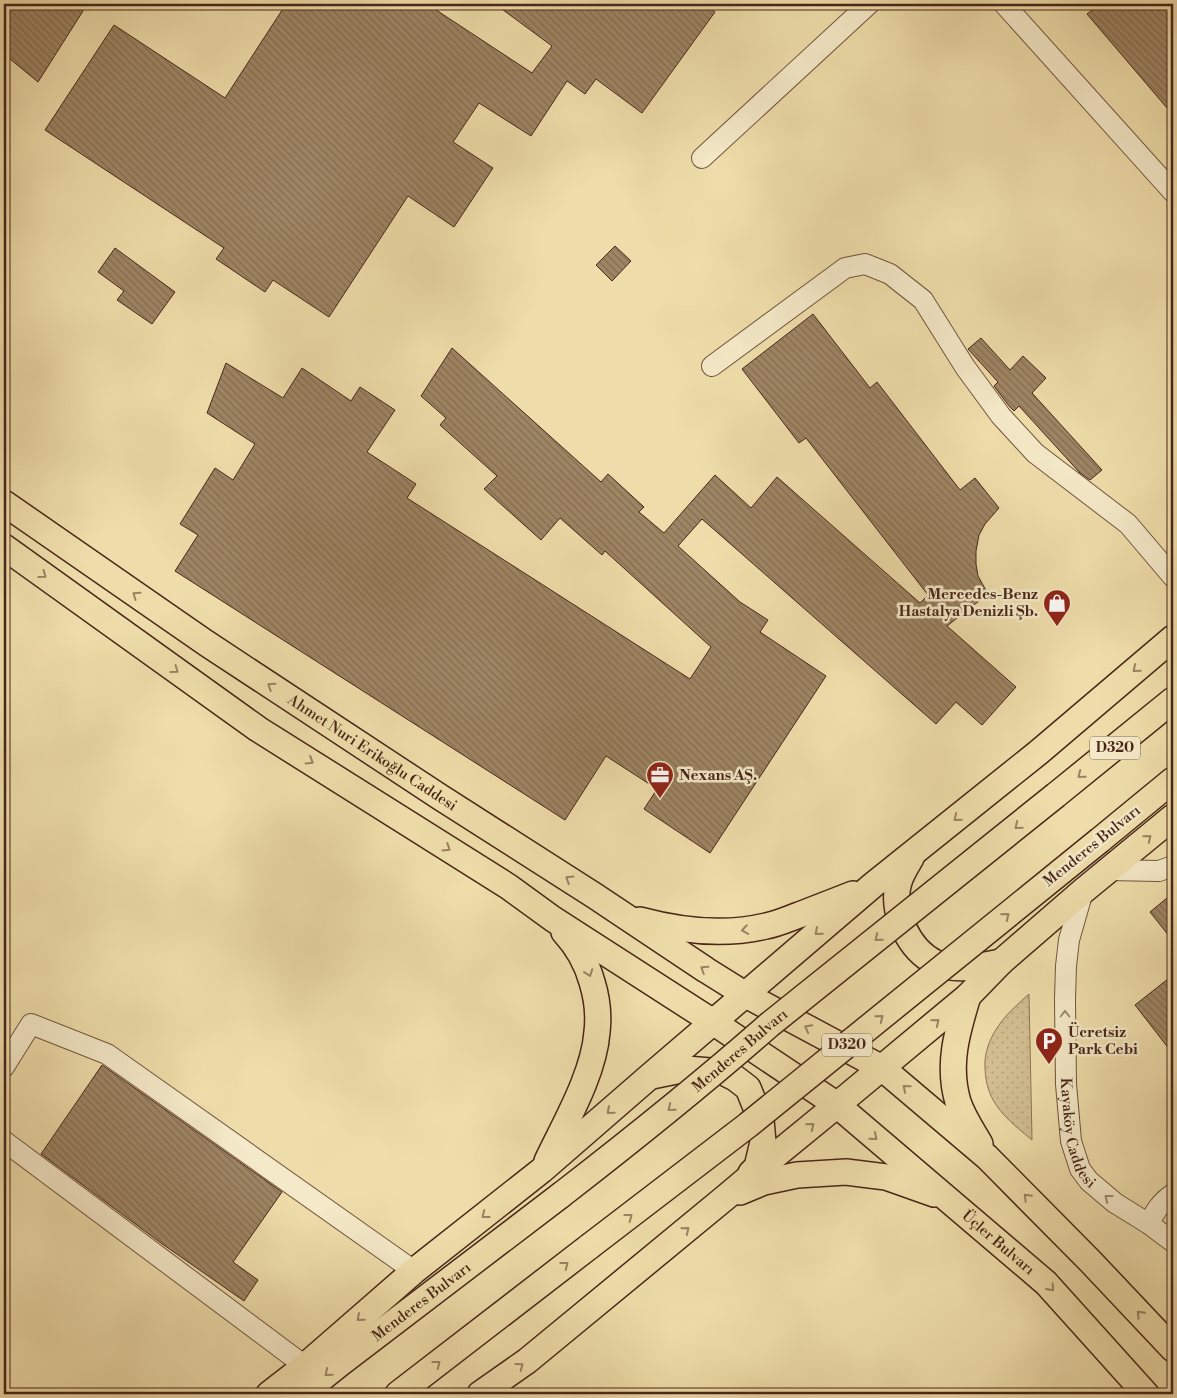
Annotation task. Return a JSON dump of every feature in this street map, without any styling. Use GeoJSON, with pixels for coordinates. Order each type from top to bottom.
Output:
{"type":"FeatureCollection","features":[{"type":"Feature","properties":{"kind":"main road","name":"Ahmet Nuri Erikoğlu Caddesi"},"geometry":{"type":"LineString","coordinates":[[4,503],[206,643],[440,798],[626,916],[706,970],[746,995],[882,1068]]}},
{"type":"Feature","properties":{"kind":"main road"},"geometry":{"type":"LineString","coordinates":[[4,547],[258,729],[501,882],[553,919],[713,1022]]}},
{"type":"Feature","properties":{"kind":"main road"},"geometry":{"type":"LineString","coordinates":[[269,1394],[305,1366],[414,1271],[542,1170],[873,885],[1038,752],[1173,638]]}},
{"type":"Feature","properties":{"kind":"main road","name":"Menderes Bulvarı"},"geometry":{"type":"LineString","coordinates":[[302,1394],[629,1142],[729,1061],[770,1025],[1173,700]]}},
{"type":"Feature","properties":{"kind":"main road","name":"Menderes Bulvarı"},"geometry":{"type":"LineString","coordinates":[[398,1394],[748,1125],[1173,780]]}},
{"type":"Feature","properties":{"kind":"main road"},"geometry":{"type":"LineString","coordinates":[[480,1394],[527,1360],[726,1198],[968,996],[1001,962],[1173,817]]}},
{"type":"Feature","properties":{"kind":"main road"},"geometry":{"type":"LineString","coordinates":[[914,853],[898,882],[896,906],[905,933],[918,950],[937,963],[956,967],[976,967],[1001,962]]}},
{"type":"Feature","properties":{"kind":"main road"},"geometry":{"type":"LineString","coordinates":[[626,916],[658,925],[692,930],[713,932],[739,931],[767,926],[832,903],[873,885]]}},
{"type":"Feature","properties":{"kind":"main road"},"geometry":{"type":"LineString","coordinates":[[542,1170],[581,1089],[591,1062],[597,1033],[598,1012],[589,970],[569,937],[553,919]]}},
{"type":"Feature","properties":{"kind":"main road"},"geometry":{"type":"LineString","coordinates":[[968,996],[953,1053],[954,1085],[958,1102],[966,1120],[987,1157]]}},
{"type":"Feature","properties":{"kind":"main road","name":"Üçler Bulvarı"},"geometry":{"type":"LineString","coordinates":[[713,1022],[837,1105],[950,1200],[1046,1283],[1146,1394]]}},
{"type":"Feature","properties":{"kind":"main road"},"geometry":{"type":"LineString","coordinates":[[882,1068],[987,1157],[1090,1261],[1173,1349]]}},
{"type":"Feature","properties":{"kind":"main road"},"geometry":{"type":"LineString","coordinates":[[649,1077],[686,1069],[724,1072],[748,1088],[761,1120],[763,1142],[757,1167],[726,1198]]}},
{"type":"Feature","properties":{"kind":"main road"},"geometry":{"type":"LineString","coordinates":[[726,1198],[764,1182],[797,1175],[846,1172],[886,1177],[950,1200]]}},
{"type":"Feature","properties":{"kind":"street"},"geometry":{"type":"LineString","coordinates":[[702,158],[869,4]]}},
{"type":"Feature","properties":{"kind":"street"},"geometry":{"type":"LineString","coordinates":[[1004,4],[1173,192]]}},
{"type":"Feature","properties":{"kind":"street"},"geometry":{"type":"LineString","coordinates":[[712,366],[846,268],[866,264],[890,274],[924,300],[965,367],[1002,416],[1035,453],[1128,524],[1173,577]]}},
{"type":"Feature","properties":{"kind":"street"},"geometry":{"type":"LineString","coordinates":[[1109,870],[1159,871],[1173,866]]}},
{"type":"Feature","properties":{"kind":"street","name":"Kayaköy Caddesi"},"geometry":{"type":"LineString","coordinates":[[1083,891],[1069,940],[1066,966],[1066,1076],[1071,1141],[1080,1169],[1089,1181],[1115,1203],[1149,1224],[1173,1242]]}},
{"type":"Feature","properties":{"kind":"street"},"geometry":{"type":"LineString","coordinates":[[4,1067],[31,1024],[107,1054],[414,1271]]}},
{"type":"Feature","properties":{"kind":"street"},"geometry":{"type":"LineString","coordinates":[[4,1141],[305,1366]]}},
{"type":"Feature","properties":{"kind":"street"},"geometry":{"type":"LineString","coordinates":[[1149,1224],[1164,1200],[1173,1194]]}},
{"type":"Feature","properties":{"kind":"street","name":"Kayaköy Caddesi"},"geometry":{"type":"LineString","coordinates":[[1149,1224],[1173,1256]]}},
{"type":"Feature","properties":{"kind":"shaded area"},"geometry":{"type":"Polygon","coordinates":[[[1029,994],[1032,1140],[999,1110],[989,1091],[985,1068],[986,1052],[994,1033],[1008,1014],[1029,994]]]}},
{"type":"Feature","properties":{"kind":"building"},"geometry":{"type":"Polygon","coordinates":[[[4,4],[72,4],[83,11],[38,82],[4,54],[4,4]]]}},
{"type":"Feature","properties":{"kind":"building"},"geometry":{"type":"Polygon","coordinates":[[[286,4],[427,4],[532,73],[552,46],[495,4],[704,4],[715,12],[642,113],[596,79],[585,94],[567,81],[531,136],[479,103],[453,142],[493,168],[454,227],[408,196],[329,317],[273,280],[265,292],[216,259],[224,248],[45,130],[114,25],[225,98],[286,4]]]}},
{"type":"Feature","properties":{"kind":"building"},"geometry":{"type":"Polygon","coordinates":[[[1100,4],[1159,4],[1173,20],[1173,115],[1087,14],[1100,4]]]}},
{"type":"Feature","properties":{"kind":"building"},"geometry":{"type":"Polygon","coordinates":[[[615,246],[631,261],[612,281],[596,265],[615,246]]]}},
{"type":"Feature","properties":{"kind":"building"},"geometry":{"type":"Polygon","coordinates":[[[115,248],[175,292],[152,324],[117,300],[124,291],[98,272],[115,248]]]}},
{"type":"Feature","properties":{"kind":"building"},"geometry":{"type":"Polygon","coordinates":[[[813,314],[870,388],[877,382],[960,490],[975,478],[999,508],[985,524],[979,535],[976,551],[978,576],[988,594],[947,626],[1016,687],[982,725],[956,702],[936,724],[702,519],[678,546],[740,602],[768,620],[760,632],[826,676],[710,853],[644,809],[657,789],[606,756],[565,820],[175,571],[198,535],[180,524],[215,468],[233,480],[255,444],[207,413],[226,363],[283,398],[302,368],[351,401],[360,387],[395,410],[367,452],[416,484],[407,498],[690,679],[711,647],[605,551],[602,555],[560,518],[541,540],[484,489],[497,476],[440,425],[446,418],[421,396],[452,348],[601,482],[608,474],[644,507],[639,512],[664,533],[715,475],[751,508],[777,477],[920,603],[928,595],[806,438],[799,443],[742,369],[813,314]]]}},
{"type":"Feature","properties":{"kind":"building"},"geometry":{"type":"Polygon","coordinates":[[[981,338],[1010,370],[1023,356],[1046,378],[1032,393],[1102,470],[1090,480],[1080,473],[1019,406],[1014,411],[1009,406],[994,386],[998,382],[968,349],[981,338]]]}},
{"type":"Feature","properties":{"kind":"building"},"geometry":{"type":"Polygon","coordinates":[[[1173,893],[1173,941],[1150,912],[1173,893]]]}},
{"type":"Feature","properties":{"kind":"building"},"geometry":{"type":"Polygon","coordinates":[[[1173,975],[1173,1054],[1135,1005],[1173,975]]]}},
{"type":"Feature","properties":{"kind":"building"},"geometry":{"type":"Polygon","coordinates":[[[102,1065],[282,1192],[233,1262],[258,1280],[244,1301],[161,1243],[41,1154],[102,1065]]]}},
{"type":"Feature","properties":{"kind":"place","name":"Mercedes-Benz Hastalya Denizli Şb."},"geometry":{"type":"Point","coordinates":[1057,627]}},
{"type":"Feature","properties":{"kind":"place","name":"Nexans AŞ."},"geometry":{"type":"Point","coordinates":[660,799]}},
{"type":"Feature","properties":{"kind":"place","name":"Ücretsiz Park Cebi"},"geometry":{"type":"Point","coordinates":[1049,1065]}}]}
